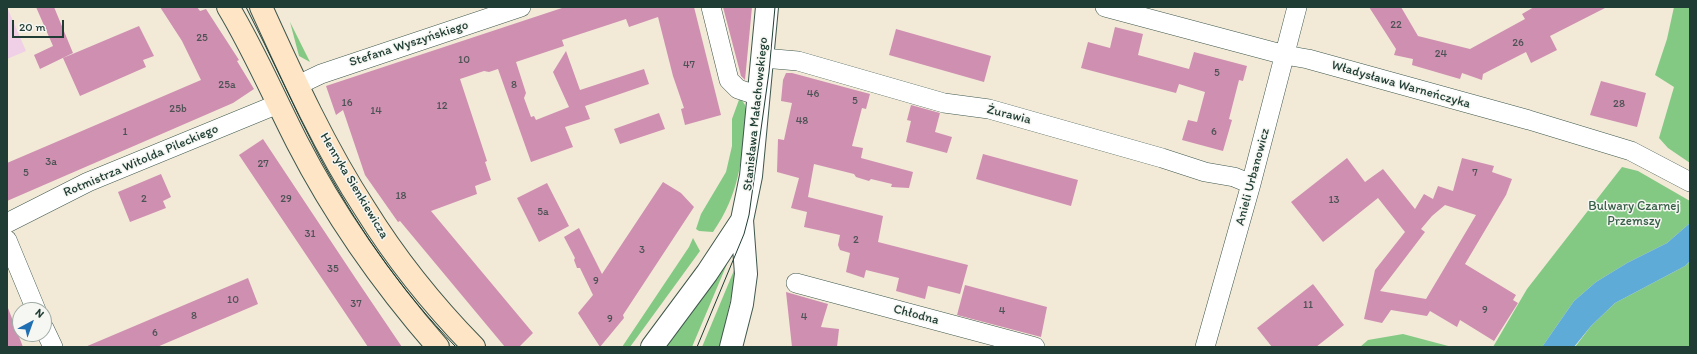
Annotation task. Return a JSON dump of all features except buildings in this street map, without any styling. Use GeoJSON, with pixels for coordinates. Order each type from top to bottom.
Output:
{"type":"FeatureCollection","features":[{"type":"Feature","properties":{"kind":"main road","name":"Henryka Sienkiewicza"},"geometry":{"type":"LineString","coordinates":[[228,7],[322,187],[356,242],[390,289],[438,347]]}},
{"type":"Feature","properties":{"kind":"main road","name":"Henryka Sienkiewicza"},"geometry":{"type":"LineString","coordinates":[[261,7],[298,85],[344,175],[381,234],[442,313],[474,347]]}},
{"type":"Feature","properties":{"kind":"street","name":"Stefana Wyszyńskiego"},"geometry":{"type":"LineString","coordinates":[[298,85],[321,74],[521,7]]}},
{"type":"Feature","properties":{"kind":"street"},"geometry":{"type":"LineString","coordinates":[[712,7],[729,80],[738,89],[759,96]]}},
{"type":"Feature","properties":{"kind":"street","name":"Stanisława Małachowskiego"},"geometry":{"type":"LineString","coordinates":[[731,347],[742,304],[746,274],[742,220],[750,176],[768,7]]}},
{"type":"Feature","properties":{"kind":"street","name":"Władysława Warneńczyka"},"geometry":{"type":"LineString","coordinates":[[1106,7],[1285,55],[1308,59],[1529,120],[1631,151],[1655,162],[1690,182]]}},
{"type":"Feature","properties":{"kind":"street","name":"Anieli Urbanowicz"},"geometry":{"type":"LineString","coordinates":[[1205,347],[1252,184],[1297,7]]}},
{"type":"Feature","properties":{"kind":"street","name":"Żurawia"},"geometry":{"type":"LineString","coordinates":[[763,58],[798,61],[944,103],[990,109],[1162,158],[1205,172],[1234,178],[1252,184]]}},
{"type":"Feature","properties":{"kind":"street","name":"Rotmistrza Witolda Pileckiego"},"geometry":{"type":"LineString","coordinates":[[7,223],[88,182],[278,104]]}},
{"type":"Feature","properties":{"kind":"street","name":"Stanisława Małachowskiego"},"geometry":{"type":"LineString","coordinates":[[652,347],[707,273],[742,220]]}},
{"type":"Feature","properties":{"kind":"street"},"geometry":{"type":"LineString","coordinates":[[7,240],[33,302]]}},
{"type":"Feature","properties":{"kind":"street","name":"Chłodna"},"geometry":{"type":"LineString","coordinates":[[796,283],[1035,347]]}},
{"type":"Feature","properties":{"kind":"shaded area"},"geometry":{"type":"Polygon","coordinates":[[[7,7],[26,51],[7,59],[7,7]]]}},
{"type":"Feature","properties":{"kind":"green space","name":"Bulwary Czarnej Przemszy"},"geometry":{"type":"Polygon","coordinates":[[[1674,7],[1690,7],[1690,163],[1668,148],[1659,138],[1674,87],[1655,75],[1667,39],[1674,7]]]}},
{"type":"Feature","properties":{"kind":"green space"},"geometry":{"type":"Polygon","coordinates":[[[290,22],[310,62],[299,56],[290,22]]]}},
{"type":"Feature","properties":{"kind":"green space"},"geometry":{"type":"Polygon","coordinates":[[[740,97],[745,105],[747,115],[741,162],[734,190],[722,218],[713,232],[699,231],[696,229],[701,214],[726,172],[732,146],[732,119],[740,97]]]}},
{"type":"Feature","properties":{"kind":"green space","name":"Bulwary Czarnej Przemszy"},"geometry":{"type":"Polygon","coordinates":[[[1622,167],[1638,171],[1690,201],[1690,223],[1667,243],[1627,263],[1596,282],[1574,301],[1542,347],[1493,347],[1527,289],[1622,167]]]}},
{"type":"Feature","properties":{"kind":"green space"},"geometry":{"type":"Polygon","coordinates":[[[693,238],[700,251],[630,347],[622,347],[689,247],[693,238]]]}},
{"type":"Feature","properties":{"kind":"green space","name":"Bulwary Czarnej Przemszy"},"geometry":{"type":"Polygon","coordinates":[[[1690,261],[1690,347],[1575,347],[1591,326],[1615,303],[1685,266],[1690,261]]]}},
{"type":"Feature","properties":{"kind":"green space"},"geometry":{"type":"Polygon","coordinates":[[[724,264],[727,264],[692,347],[663,347],[724,264]]]}},
{"type":"Feature","properties":{"kind":"green space"},"geometry":{"type":"Polygon","coordinates":[[[735,268],[735,280],[720,347],[702,347],[735,268]]]}},
{"type":"Feature","properties":{"kind":"green space"},"geometry":{"type":"Polygon","coordinates":[[[1403,334],[1452,347],[1360,347],[1368,340],[1403,334]]]}},
{"type":"Feature","properties":{"kind":"water"},"geometry":{"type":"Polygon","coordinates":[[[1690,223],[1690,261],[1685,266],[1615,303],[1591,326],[1574,347],[1542,347],[1574,301],[1596,282],[1627,263],[1667,243],[1690,223]]]}},
{"type":"Feature","properties":{"kind":"tram line"},"geometry":{"type":"LineString","coordinates":[[246,7],[317,152],[346,204],[397,279],[435,325],[456,347]]}},
{"type":"Feature","properties":{"kind":"tram line"},"geometry":{"type":"LineString","coordinates":[[697,347],[744,234],[749,215],[769,72],[775,7]]}}]}
